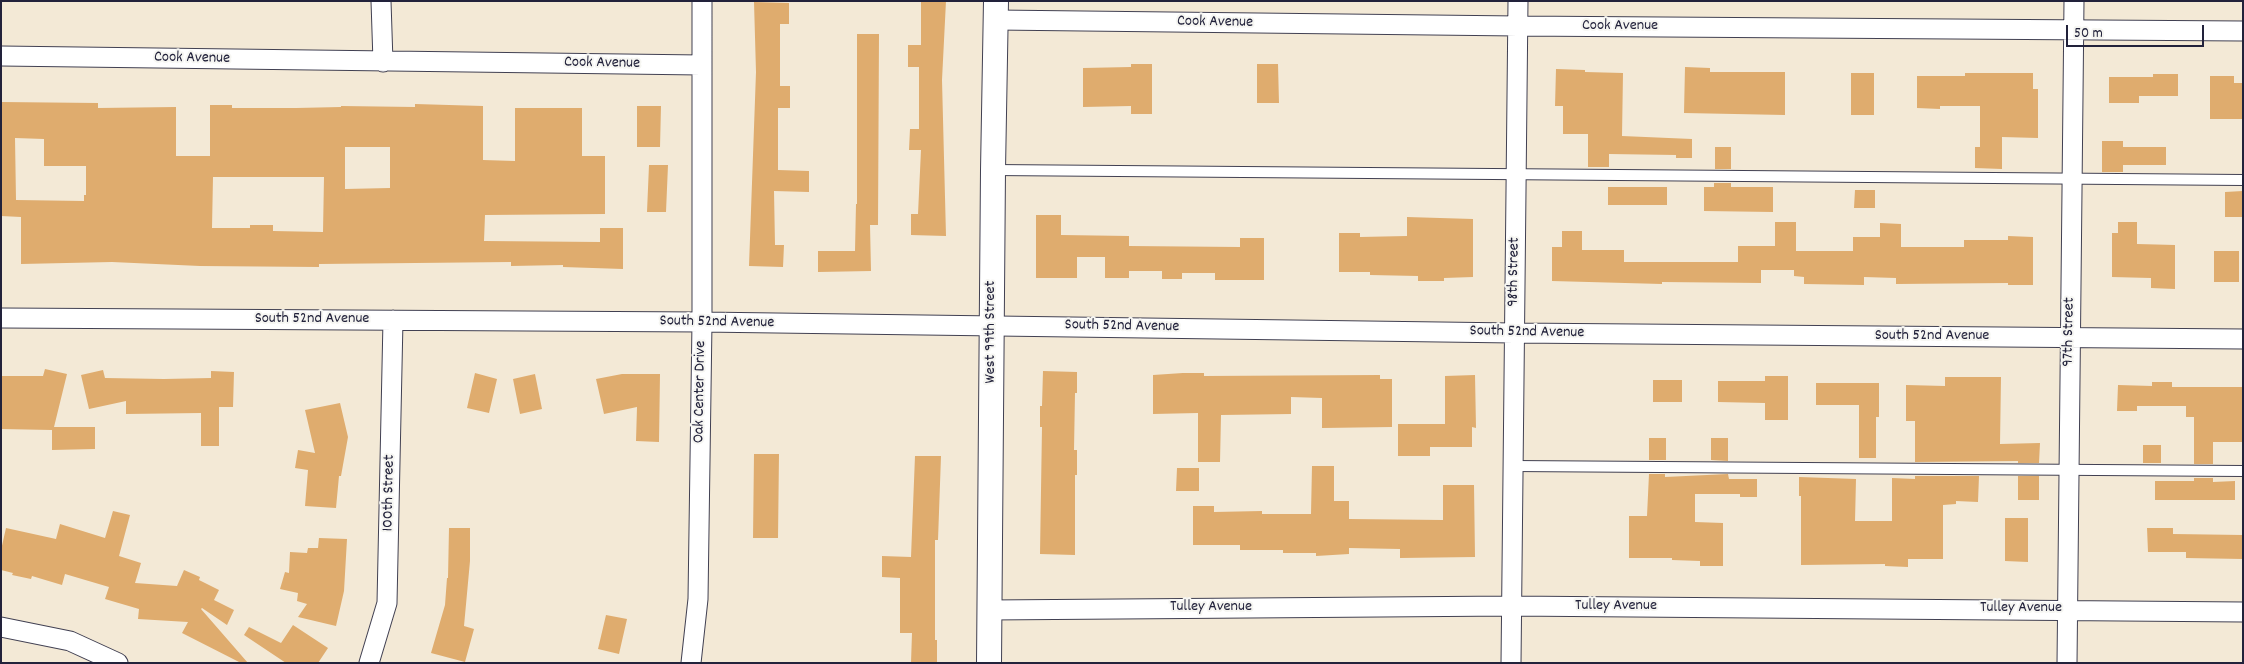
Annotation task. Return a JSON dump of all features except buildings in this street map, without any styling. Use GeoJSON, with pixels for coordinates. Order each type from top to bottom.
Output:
{"type":"FeatureCollection","features":[{"type":"Feature","properties":{"kind":"street"},"geometry":{"type":"LineString","coordinates":[[381,1],[382,62]]}},
{"type":"Feature","properties":{"kind":"street","name":"Oak Center Drive"},"geometry":{"type":"LineString","coordinates":[[691,663],[698,599],[702,322],[702,1]]}},
{"type":"Feature","properties":{"kind":"street","name":"98th Street"},"geometry":{"type":"LineString","coordinates":[[1511,663],[1518,1]]}},
{"type":"Feature","properties":{"kind":"street","name":"97th Street"},"geometry":{"type":"LineString","coordinates":[[2066,663],[2074,1]]}},
{"type":"Feature","properties":{"kind":"street","name":"Cook Avenue"},"geometry":{"type":"LineString","coordinates":[[996,11],[1518,26],[2243,31]]}},
{"type":"Feature","properties":{"kind":"street","name":"West 99th Street"},"geometry":{"type":"LineString","coordinates":[[989,663],[996,11]]}},
{"type":"Feature","properties":{"kind":"street","name":"Cook Avenue"},"geometry":{"type":"LineString","coordinates":[[1,56],[701,65]]}},
{"type":"Feature","properties":{"kind":"street","name":"South 52nd Avenue"},"geometry":{"type":"LineString","coordinates":[[1,318],[702,322],[1514,333],[2243,339]]}},
{"type":"Feature","properties":{"kind":"street","name":"100th Street"},"geometry":{"type":"LineString","coordinates":[[369,663],[388,603],[393,320]]}},
{"type":"Feature","properties":{"kind":"street","name":"Tulley Avenue"},"geometry":{"type":"LineString","coordinates":[[990,610],[1511,606],[2067,609],[2243,612]]}},
{"type":"Feature","properties":{"kind":"street"},"geometry":{"type":"LineString","coordinates":[[1,627],[70,642],[118,663]]}},
{"type":"Feature","properties":{"kind":"lane"},"geometry":{"type":"LineString","coordinates":[[993,170],[2243,180]]}},
{"type":"Feature","properties":{"kind":"lane"},"geometry":{"type":"LineString","coordinates":[[1513,466],[2243,471]]}}]}
